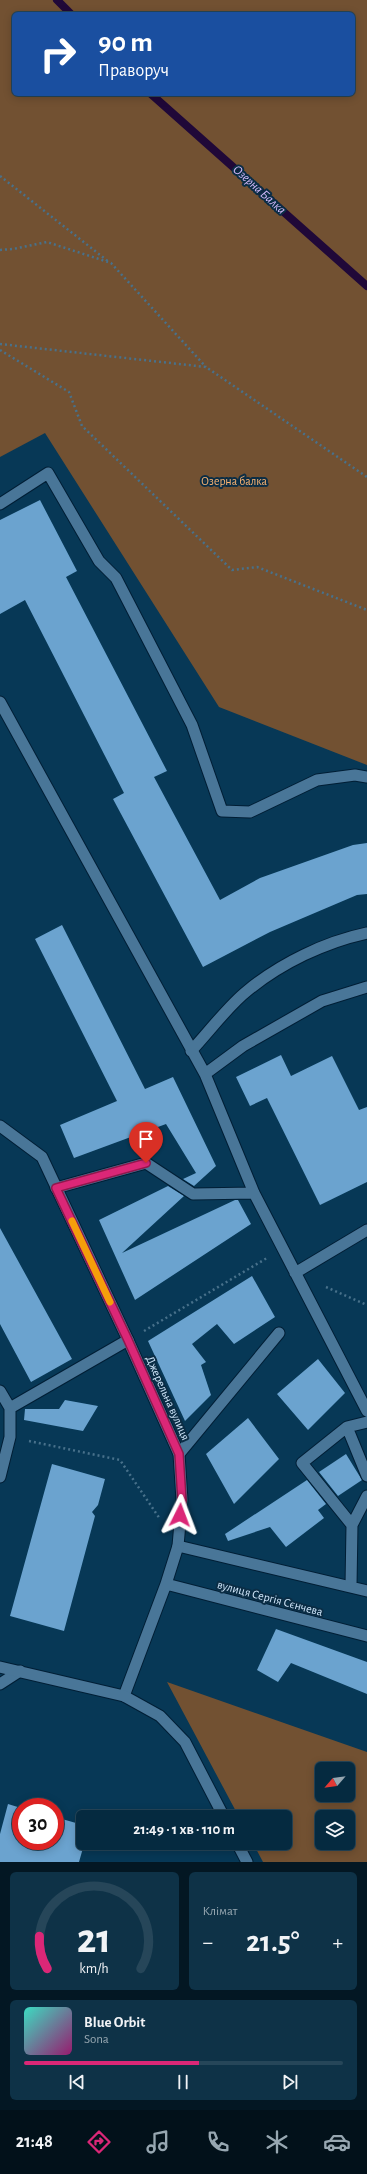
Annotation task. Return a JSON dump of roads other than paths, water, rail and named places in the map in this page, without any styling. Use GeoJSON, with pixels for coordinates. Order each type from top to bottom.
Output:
{"type":"FeatureCollection","features":[{"type":"Feature","properties":{"kind":"street"},"geometry":{"type":"LineString","coordinates":[[0,504],[48,473],[99,561],[116,578],[192,725],[222,811],[250,812],[317,780],[355,775],[367,777]]}},
{"type":"Feature","properties":{"kind":"street"},"geometry":{"type":"LineString","coordinates":[[0,702],[205,1074],[254,1193],[367,1411]]}},
{"type":"Feature","properties":{"kind":"street"},"geometry":{"type":"LineString","coordinates":[[191,1051],[246,991],[300,956],[354,935],[367,933]]}},
{"type":"Feature","properties":{"kind":"street"},"geometry":{"type":"LineString","coordinates":[[205,1074],[242,1046],[322,1001],[367,987]]}},
{"type":"Feature","properties":{"kind":"street","name":"Джерельна вулиця"},"geometry":{"type":"LineString","coordinates":[[0,1126],[42,1157],[128,1340],[179,1454],[182,1500],[178,1546],[166,1584],[124,1696]]}},
{"type":"Feature","properties":{"kind":"street"},"geometry":{"type":"LineString","coordinates":[[56,1188],[146,1163],[193,1194],[254,1193]]}},
{"type":"Feature","properties":{"kind":"street"},"geometry":{"type":"LineString","coordinates":[[295,1273],[367,1230]]}},
{"type":"Feature","properties":{"kind":"street"},"geometry":{"type":"LineString","coordinates":[[179,1454],[279,1333]]}},
{"type":"Feature","properties":{"kind":"street"},"geometry":{"type":"LineString","coordinates":[[10,1408],[128,1340]]}},
{"type":"Feature","properties":{"kind":"street"},"geometry":{"type":"LineString","coordinates":[[0,1391],[10,1408],[10,1437],[0,1477]]}},
{"type":"Feature","properties":{"kind":"street"},"geometry":{"type":"LineString","coordinates":[[352,1525],[302,1463],[347,1427],[367,1422]]}},
{"type":"Feature","properties":{"kind":"street"},"geometry":{"type":"LineString","coordinates":[[347,1427],[367,1476]]}},
{"type":"Feature","properties":{"kind":"street"},"geometry":{"type":"LineString","coordinates":[[351,1586],[352,1525],[367,1496]]}},
{"type":"Feature","properties":{"kind":"street"},"geometry":{"type":"LineString","coordinates":[[178,1546],[367,1590]]}},
{"type":"Feature","properties":{"kind":"street","name":"вулиця Сергія Сєнчева"},"geometry":{"type":"LineString","coordinates":[[166,1584],[367,1636]]}},
{"type":"Feature","properties":{"kind":"street"},"geometry":{"type":"LineString","coordinates":[[0,1667],[124,1696],[160,1716],[185,1742],[220,1810]]}},
{"type":"Feature","properties":{"kind":"street"},"geometry":{"type":"LineString","coordinates":[[0,1684],[20,1671]]}},
{"type":"Feature","properties":{"kind":"street"},"geometry":{"type":"LineString","coordinates":[[241,1850],[247,1862]]}},
{"type":"Feature","properties":{"kind":"waterway","name":"Озерна Балка"},"geometry":{"type":"LineString","coordinates":[[57,0],[69,12]]}},
{"type":"Feature","properties":{"kind":"waterway","name":"Озерна Балка"},"geometry":{"type":"LineString","coordinates":[[153,96],[367,286]]}},
{"type":"Feature","properties":{"kind":"park label","name":"Озерна балка"},"geometry":{"type":"Point","coordinates":[234,481]}}]}
